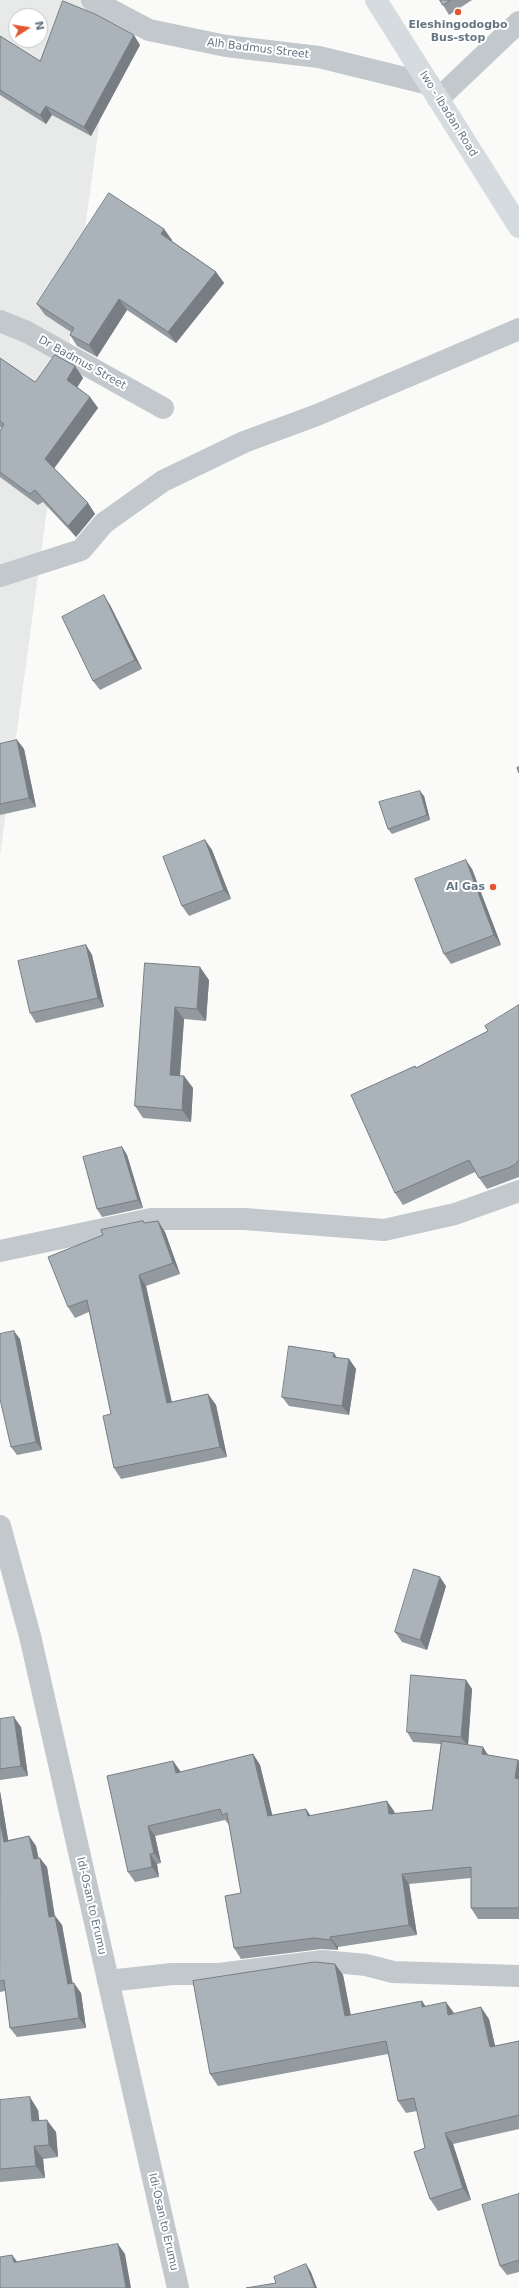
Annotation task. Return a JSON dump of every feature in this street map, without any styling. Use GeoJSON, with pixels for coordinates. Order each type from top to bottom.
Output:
{"type":"FeatureCollection","features":[{"type":"Feature","properties":{"kind":"main road","name":"Iwo - Ibadan Road"},"geometry":{"type":"LineString","coordinates":[[376,0],[519,227]]}},
{"type":"Feature","properties":{"kind":"street","name":"Alh Badmus Street"},"geometry":{"type":"LineString","coordinates":[[92,0],[149,30],[226,46],[320,57],[434,92]]}},
{"type":"Feature","properties":{"kind":"street"},"geometry":{"type":"LineString","coordinates":[[434,92],[519,22]]}},
{"type":"Feature","properties":{"kind":"street","name":"Dr Badmus Street"},"geometry":{"type":"LineString","coordinates":[[0,321],[27,332],[163,408]]}},
{"type":"Feature","properties":{"kind":"street"},"geometry":{"type":"LineString","coordinates":[[0,576],[81,550],[104,523],[163,481],[244,442],[317,416],[519,329]]}},
{"type":"Feature","properties":{"kind":"street"},"geometry":{"type":"LineString","coordinates":[[0,1251],[151,1219],[245,1219],[384,1230],[455,1214],[519,1191]]}},
{"type":"Feature","properties":{"kind":"street","name":"Idi-Osan to Erumu"},"geometry":{"type":"LineString","coordinates":[[0,1526],[30,1636],[178,2288]]}},
{"type":"Feature","properties":{"kind":"street"},"geometry":{"type":"LineString","coordinates":[[108,1981],[172,1974],[219,1974],[323,1961],[366,1965],[393,1972],[519,1976]]}},
{"type":"Feature","properties":{"kind":"shaded area"},"geometry":{"type":"Polygon","coordinates":[[[0,0],[116,0],[0,856],[0,0]]]}},
{"type":"Feature","properties":{"kind":"building"},"geometry":{"type":"Polygon","coordinates":[[[440,0],[451,0],[443,5],[440,0]]]}},
{"type":"Feature","properties":{"kind":"building"},"geometry":{"type":"Polygon","coordinates":[[[63,1],[95,14],[134,35],[84,127],[46,106],[40,115],[0,90],[0,36],[8,41],[8,48],[19,48],[40,61],[45,48],[48,48],[48,40],[63,1]]]}},
{"type":"Feature","properties":{"kind":"building"},"geometry":{"type":"Polygon","coordinates":[[[109,193],[164,229],[161,234],[216,272],[168,332],[119,299],[89,345],[70,335],[74,328],[37,304],[109,193]]]}},
{"type":"Feature","properties":{"kind":"building"},"geometry":{"type":"Polygon","coordinates":[[[55,355],[75,366],[67,380],[90,397],[45,459],[88,503],[68,526],[35,490],[30,494],[0,472],[0,431],[4,424],[0,421],[0,358],[35,382],[55,355]]]}},
{"type":"Feature","properties":{"kind":"building"},"geometry":{"type":"Polygon","coordinates":[[[104,595],[135,660],[93,681],[62,617],[104,595]]]}},
{"type":"Feature","properties":{"kind":"building"},"geometry":{"type":"Polygon","coordinates":[[[17,740],[29,798],[0,804],[0,744],[17,740]]]}},
{"type":"Feature","properties":{"kind":"building"},"geometry":{"type":"Polygon","coordinates":[[[420,791],[427,815],[388,829],[379,802],[420,791]]]}},
{"type":"Feature","properties":{"kind":"building"},"geometry":{"type":"Polygon","coordinates":[[[205,840],[224,890],[182,906],[163,857],[205,840]]]}},
{"type":"Feature","properties":{"kind":"building"},"geometry":{"type":"Polygon","coordinates":[[[466,860],[494,935],[444,954],[415,879],[466,860]]]}},
{"type":"Feature","properties":{"kind":"building"},"geometry":{"type":"Polygon","coordinates":[[[86,945],[98,998],[30,1013],[18,961],[86,945]]]}},
{"type":"Feature","properties":{"kind":"building"},"geometry":{"type":"Polygon","coordinates":[[[145,963],[200,967],[197,1009],[175,1007],[170,1075],[184,1076],[182,1110],[135,1106],[145,963]]]}},
{"type":"Feature","properties":{"kind":"building"},"geometry":{"type":"Polygon","coordinates":[[[519,1005],[519,1160],[508,1168],[479,1178],[469,1160],[395,1193],[351,1095],[415,1066],[416,1068],[488,1031],[485,1026],[519,1005]]]}},
{"type":"Feature","properties":{"kind":"building"},"geometry":{"type":"Polygon","coordinates":[[[122,1147],[138,1200],[97,1209],[83,1157],[122,1147]]]}},
{"type":"Feature","properties":{"kind":"building"},"geometry":{"type":"Polygon","coordinates":[[[143,1221],[144,1223],[158,1221],[173,1263],[139,1275],[167,1403],[208,1394],[220,1447],[114,1468],[103,1416],[111,1414],[87,1300],[68,1307],[48,1257],[103,1235],[101,1230],[143,1221]]]}},
{"type":"Feature","properties":{"kind":"building"},"geometry":{"type":"Polygon","coordinates":[[[14,1331],[36,1442],[11,1447],[0,1399],[0,1334],[14,1331]]]}},
{"type":"Feature","properties":{"kind":"building"},"geometry":{"type":"Polygon","coordinates":[[[289,1346],[334,1353],[333,1357],[349,1359],[342,1406],[282,1397],[289,1346]]]}},
{"type":"Feature","properties":{"kind":"building"},"geometry":{"type":"Polygon","coordinates":[[[414,1569],[440,1577],[420,1640],[395,1632],[414,1569]]]}},
{"type":"Feature","properties":{"kind":"building"},"geometry":{"type":"Polygon","coordinates":[[[411,1675],[466,1680],[461,1737],[407,1732],[411,1675]]]}},
{"type":"Feature","properties":{"kind":"building"},"geometry":{"type":"Polygon","coordinates":[[[14,1717],[21,1766],[0,1769],[0,1719],[14,1717]]]}},
{"type":"Feature","properties":{"kind":"building"},"geometry":{"type":"Polygon","coordinates":[[[442,1741],[483,1747],[482,1754],[518,1760],[515,1778],[519,1779],[519,1908],[471,1908],[471,1867],[402,1874],[409,1925],[330,1937],[331,1940],[314,1938],[234,1948],[225,1896],[241,1893],[227,1813],[222,1815],[220,1809],[148,1826],[154,1853],[150,1854],[152,1867],[128,1872],[107,1776],[173,1761],[176,1773],[253,1754],[268,1816],[306,1809],[308,1816],[387,1801],[389,1814],[432,1810],[442,1741]]]}},
{"type":"Feature","properties":{"kind":"building"},"geometry":{"type":"Polygon","coordinates":[[[0,1821],[4,1842],[29,1836],[34,1859],[40,1858],[49,1917],[55,1916],[68,1984],[74,1983],[79,2018],[10,2028],[4,1980],[0,1981],[0,1821]]]}},
{"type":"Feature","properties":{"kind":"building"},"geometry":{"type":"Polygon","coordinates":[[[315,1962],[335,1964],[345,2016],[422,2001],[422,2007],[446,2002],[448,2015],[481,2007],[490,2047],[519,2041],[519,2115],[445,2133],[463,2188],[430,2199],[414,2152],[425,2148],[414,2098],[398,2101],[386,2041],[210,2074],[193,1981],[315,1962]]]}},
{"type":"Feature","properties":{"kind":"building"},"geometry":{"type":"Polygon","coordinates":[[[30,2097],[32,2121],[47,2120],[49,2145],[34,2146],[36,2166],[0,2169],[0,2100],[30,2097]]]}},
{"type":"Feature","properties":{"kind":"building"},"geometry":{"type":"Polygon","coordinates":[[[519,2194],[519,2260],[500,2266],[482,2205],[519,2194]]]}},
{"type":"Feature","properties":{"kind":"building"},"geometry":{"type":"Polygon","coordinates":[[[118,2244],[126,2288],[0,2288],[0,2257],[12,2255],[14,2262],[118,2244]]]}},
{"type":"Feature","properties":{"kind":"building"},"geometry":{"type":"Polygon","coordinates":[[[306,2264],[315,2288],[246,2288],[276,2283],[274,2277],[306,2264]]]}},
{"type":"Feature","properties":{"kind":"place","name":"Eleshingodogbo Bus-stop"},"geometry":{"type":"Point","coordinates":[458,12]}},
{"type":"Feature","properties":{"kind":"place","name":"Al Gas"},"geometry":{"type":"Point","coordinates":[493,887]}}]}
